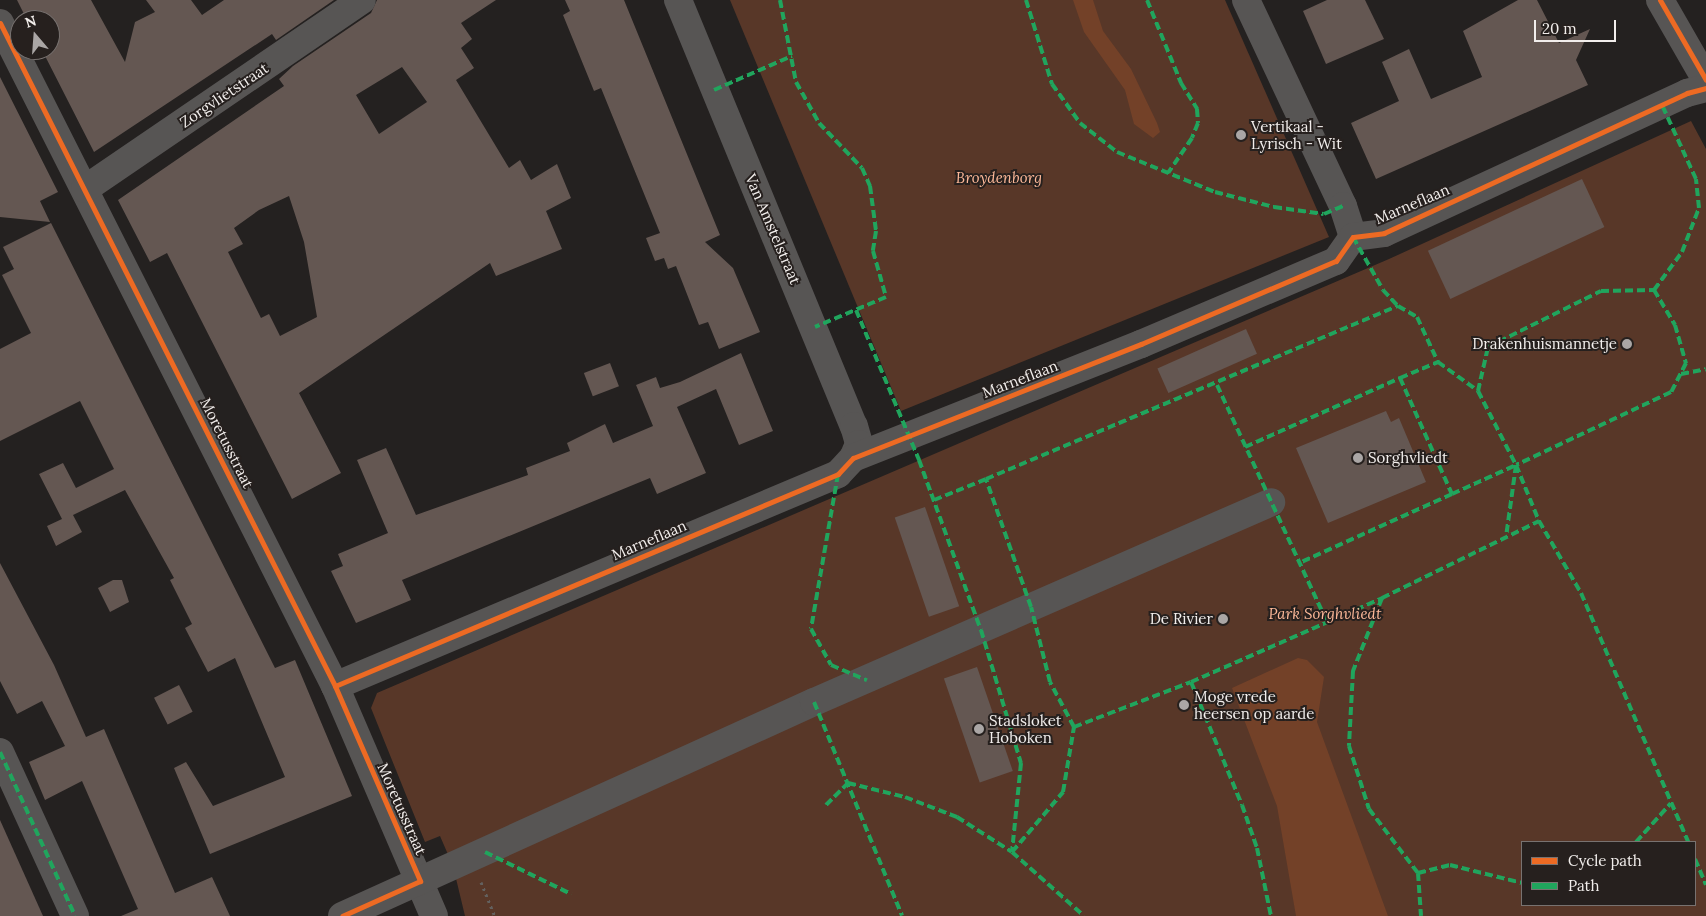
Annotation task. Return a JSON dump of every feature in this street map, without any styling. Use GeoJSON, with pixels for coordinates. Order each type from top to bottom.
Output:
{"type":"FeatureCollection","features":[{"type":"Feature","properties":{"kind":"street","name":"Zorgvlietstraat"},"geometry":{"type":"LineString","coordinates":[[86,189],[362,0]]}},
{"type":"Feature","properties":{"kind":"street","name":"Van Amstelstraat"},"geometry":{"type":"LineString","coordinates":[[678,0],[854,426],[859,444],[853,458]]}},
{"type":"Feature","properties":{"kind":"street"},"geometry":{"type":"LineString","coordinates":[[1246,0],[1343,206],[1353,237]]}},
{"type":"Feature","properties":{"kind":"street"},"geometry":{"type":"LineString","coordinates":[[1660,0],[1706,80]]}},
{"type":"Feature","properties":{"kind":"street","name":"Moretusstraat"},"geometry":{"type":"LineString","coordinates":[[0,23],[86,189],[335,686],[434,916]]}},
{"type":"Feature","properties":{"kind":"street","name":"Marneflaan"},"geometry":{"type":"LineString","coordinates":[[335,686],[838,474],[853,458],[1141,344],[1336,261],[1353,237],[1384,233],[1687,93],[1706,88]]}},
{"type":"Feature","properties":{"kind":"street"},"geometry":{"type":"LineString","coordinates":[[342,916],[911,660],[1271,502]]}},
{"type":"Feature","properties":{"kind":"street"},"geometry":{"type":"LineString","coordinates":[[0,752],[75,916]]}},
{"type":"Feature","properties":{"kind":"path"},"geometry":{"type":"LineString","coordinates":[[470,859],[495,916]]}},
{"type":"Feature","properties":{"kind":"green space","name":"Broydenborg"},"geometry":{"type":"Polygon","coordinates":[[[730,0],[1225,0],[1329,237],[901,411],[730,0]]]}},
{"type":"Feature","properties":{"kind":"green space","name":"Park Sorghvliedt"},"geometry":{"type":"Polygon","coordinates":[[[1691,121],[1706,149],[1706,916],[465,916],[453,866],[440,836],[425,842],[371,708],[377,693],[1389,259],[1691,121]]]}},
{"type":"Feature","properties":{"kind":"shaded area"},"geometry":{"type":"Polygon","coordinates":[[[1073,0],[1093,0],[1103,31],[1131,69],[1157,123],[1160,132],[1153,138],[1134,124],[1125,90],[1084,32],[1073,0]]]}},
{"type":"Feature","properties":{"kind":"shaded area"},"geometry":{"type":"Polygon","coordinates":[[[1298,658],[1307,660],[1324,677],[1317,722],[1388,916],[1296,916],[1277,806],[1232,688],[1298,658]]]}},
{"type":"Feature","properties":{"kind":"building"},"geometry":{"type":"Polygon","coordinates":[[[17,0],[91,0],[125,62],[135,22],[155,12],[146,0],[191,0],[202,15],[224,0],[334,0],[276,40],[272,34],[94,152],[47,60],[60,60],[60,10],[22,10],[17,0]]]}},
{"type":"Feature","properties":{"kind":"building"},"geometry":{"type":"Polygon","coordinates":[[[377,0],[496,0],[461,23],[472,39],[461,48],[474,68],[456,80],[509,168],[520,160],[531,180],[557,164],[571,198],[546,211],[562,249],[496,276],[490,263],[299,393],[341,473],[292,499],[167,253],[150,262],[118,200],[284,86],[279,79],[293,66],[371,13],[377,0]],[[402,67],[356,95],[379,134],[427,102],[402,67]],[[289,196],[259,210],[234,228],[243,244],[228,252],[261,318],[269,314],[280,336],[317,317],[304,242],[289,196]]]}},
{"type":"Feature","properties":{"kind":"building"},"geometry":{"type":"Polygon","coordinates":[[[565,0],[624,0],[720,235],[705,242],[733,268],[760,332],[719,349],[708,322],[699,325],[676,266],[668,269],[664,258],[655,261],[646,238],[660,233],[601,88],[594,91],[563,15],[570,11],[565,0]]]}},
{"type":"Feature","properties":{"kind":"building"},"geometry":{"type":"Polygon","coordinates":[[[1327,0],[1365,0],[1384,39],[1326,64],[1303,11],[1327,0]]]}},
{"type":"Feature","properties":{"kind":"building"},"geometry":{"type":"Polygon","coordinates":[[[1518,0],[1537,0],[1559,43],[1590,29],[1576,60],[1588,85],[1376,179],[1351,123],[1399,101],[1382,62],[1409,49],[1431,99],[1482,77],[1463,31],[1518,0]]]}},
{"type":"Feature","properties":{"kind":"building"},"geometry":{"type":"Polygon","coordinates":[[[0,77],[58,192],[40,201],[50,222],[0,217],[0,77]]]}},
{"type":"Feature","properties":{"kind":"building"},"geometry":{"type":"Polygon","coordinates":[[[1582,179],[1604,227],[1450,299],[1428,251],[1582,179]]]}},
{"type":"Feature","properties":{"kind":"building"},"geometry":{"type":"Polygon","coordinates":[[[51,223],[275,668],[295,660],[352,796],[210,854],[174,768],[186,762],[213,806],[285,777],[235,658],[208,672],[185,628],[192,624],[170,580],[174,578],[125,490],[73,515],[82,532],[56,546],[47,526],[62,519],[39,474],[63,463],[76,488],[114,469],[80,401],[0,441],[0,349],[31,333],[2,275],[14,269],[3,247],[51,223]]]}},
{"type":"Feature","properties":{"kind":"building"},"geometry":{"type":"Polygon","coordinates":[[[1246,329],[1257,354],[1168,393],[1157,368],[1246,329]]]}},
{"type":"Feature","properties":{"kind":"building"},"geometry":{"type":"Polygon","coordinates":[[[741,353],[773,431],[739,445],[716,389],[677,407],[706,473],[657,494],[650,478],[402,580],[411,600],[356,623],[331,571],[343,566],[338,554],[388,533],[357,460],[386,448],[416,515],[528,475],[526,468],[570,451],[567,443],[605,424],[613,443],[653,426],[636,385],[656,377],[660,388],[680,382],[741,353]]]}},
{"type":"Feature","properties":{"kind":"building"},"geometry":{"type":"Polygon","coordinates":[[[610,363],[619,386],[593,396],[584,373],[610,363]]]}},
{"type":"Feature","properties":{"kind":"building","name":"Sorghvliedt"},"geometry":{"type":"Polygon","coordinates":[[[1386,411],[1391,422],[1399,418],[1426,482],[1328,523],[1296,448],[1386,411]]]}},
{"type":"Feature","properties":{"kind":"building"},"geometry":{"type":"Polygon","coordinates":[[[925,507],[959,606],[929,617],[895,517],[925,507]]]}},
{"type":"Feature","properties":{"kind":"building"},"geometry":{"type":"Polygon","coordinates":[[[0,563],[54,665],[86,737],[104,729],[175,893],[212,877],[230,916],[121,916],[138,909],[82,781],[45,800],[29,762],[65,746],[42,701],[17,714],[0,681],[0,563]]]}},
{"type":"Feature","properties":{"kind":"building"},"geometry":{"type":"Polygon","coordinates":[[[113,580],[122,580],[129,602],[110,612],[98,588],[113,580]]]}},
{"type":"Feature","properties":{"kind":"building"},"geometry":{"type":"Polygon","coordinates":[[[977,667],[1013,771],[980,782],[944,678],[977,667]]]}},
{"type":"Feature","properties":{"kind":"building"},"geometry":{"type":"Polygon","coordinates":[[[179,685],[193,712],[168,724],[154,698],[179,685]]]}},
{"type":"Feature","properties":{"kind":"building"},"geometry":{"type":"Polygon","coordinates":[[[0,820],[43,916],[0,916],[0,820]]]}},
{"type":"Feature","properties":{"kind":"marked path"},"geometry":{"type":"LineString","coordinates":[[780,0],[796,82],[819,123],[862,168],[870,186],[876,231],[873,251],[886,297],[815,327]]}},
{"type":"Feature","properties":{"kind":"marked path"},"geometry":{"type":"LineString","coordinates":[[1026,0],[1052,84],[1080,123],[1117,152],[1215,192],[1274,207],[1324,214],[1343,206]]}},
{"type":"Feature","properties":{"kind":"marked path"},"geometry":{"type":"LineString","coordinates":[[1147,0],[1181,83],[1197,109],[1198,123],[1192,138],[1168,173]]}},
{"type":"Feature","properties":{"kind":"marked path"},"geometry":{"type":"LineString","coordinates":[[714,90],[792,56]]}},
{"type":"Feature","properties":{"kind":"marked path"},"geometry":{"type":"LineString","coordinates":[[1654,290],[1682,252],[1699,208],[1696,179],[1662,105]]}},
{"type":"Feature","properties":{"kind":"marked path"},"geometry":{"type":"LineString","coordinates":[[1353,237],[1383,290],[1398,306],[1417,317],[1438,362],[1478,391],[1516,465],[1539,521],[1581,593],[1688,841]]}},
{"type":"Feature","properties":{"kind":"marked path"},"geometry":{"type":"LineString","coordinates":[[1478,391],[1488,347],[1601,291],[1654,290],[1675,325],[1686,363],[1671,392],[1516,465]]}},
{"type":"Feature","properties":{"kind":"marked path"},"geometry":{"type":"LineString","coordinates":[[1074,727],[1050,682],[1031,607],[986,479],[1398,306]]}},
{"type":"Feature","properties":{"kind":"marked path"},"geometry":{"type":"LineString","coordinates":[[856,310],[919,460],[981,630],[1021,763],[1012,852]]}},
{"type":"Feature","properties":{"kind":"marked path"},"geometry":{"type":"LineString","coordinates":[[1400,378],[1438,362]]}},
{"type":"Feature","properties":{"kind":"marked path"},"geometry":{"type":"LineString","coordinates":[[1681,374],[1706,369]]}},
{"type":"Feature","properties":{"kind":"marked path"},"geometry":{"type":"LineString","coordinates":[[1245,447],[1400,378],[1452,494],[1299,563]]}},
{"type":"Feature","properties":{"kind":"marked path"},"geometry":{"type":"LineString","coordinates":[[1217,385],[1326,620]]}},
{"type":"Feature","properties":{"kind":"marked path"},"geometry":{"type":"LineString","coordinates":[[1452,494],[1516,465],[1506,537]]}},
{"type":"Feature","properties":{"kind":"marked path"},"geometry":{"type":"LineString","coordinates":[[838,474],[811,629],[831,665],[867,680]]}},
{"type":"Feature","properties":{"kind":"marked path"},"geometry":{"type":"LineString","coordinates":[[934,500],[986,479]]}},
{"type":"Feature","properties":{"kind":"marked path"},"geometry":{"type":"LineString","coordinates":[[1012,852],[1063,792],[1074,727],[1191,682],[1382,598],[1539,521]]}},
{"type":"Feature","properties":{"kind":"marked path"},"geometry":{"type":"LineString","coordinates":[[1382,598],[1353,671],[1349,746],[1369,809],[1418,873],[1421,916]]}},
{"type":"Feature","properties":{"kind":"marked path"},"geometry":{"type":"LineString","coordinates":[[1191,682],[1242,805],[1257,848],[1271,916]]}},
{"type":"Feature","properties":{"kind":"marked path"},"geometry":{"type":"LineString","coordinates":[[814,702],[902,916]]}},
{"type":"Feature","properties":{"kind":"marked path"},"geometry":{"type":"LineString","coordinates":[[0,752],[75,916]]}},
{"type":"Feature","properties":{"kind":"marked path"},"geometry":{"type":"LineString","coordinates":[[826,805],[848,783],[905,797],[957,817],[1012,852],[1084,916]]}},
{"type":"Feature","properties":{"kind":"marked path"},"geometry":{"type":"LineString","coordinates":[[1637,841],[1671,803]]}},
{"type":"Feature","properties":{"kind":"marked path"},"geometry":{"type":"LineString","coordinates":[[485,852],[571,894]]}},
{"type":"Feature","properties":{"kind":"marked path"},"geometry":{"type":"LineString","coordinates":[[1696,861],[1706,885]]}},
{"type":"Feature","properties":{"kind":"marked path"},"geometry":{"type":"LineString","coordinates":[[1418,873],[1450,865],[1521,883]]}},
{"type":"Feature","properties":{"kind":"cycle path"},"geometry":{"type":"LineString","coordinates":[[1660,0],[1706,80]]}},
{"type":"Feature","properties":{"kind":"cycle path"},"geometry":{"type":"LineString","coordinates":[[0,23],[335,686],[420,881],[342,916]]}},
{"type":"Feature","properties":{"kind":"cycle path"},"geometry":{"type":"LineString","coordinates":[[335,686],[838,474],[853,458],[1141,344],[1336,261],[1353,237],[1384,233],[1687,93],[1706,88]]}},
{"type":"Feature","properties":{"kind":"place","name":"Vertikaal - Lyrisch - Wit"},"geometry":{"type":"Point","coordinates":[1241,135]}},
{"type":"Feature","properties":{"kind":"place","name":"Drakenhuismannetje"},"geometry":{"type":"Point","coordinates":[1627,344]}},
{"type":"Feature","properties":{"kind":"place","name":"Sorghvliedt"},"geometry":{"type":"Point","coordinates":[1358,458]}},
{"type":"Feature","properties":{"kind":"place","name":"De Rivier"},"geometry":{"type":"Point","coordinates":[1223,619]}},
{"type":"Feature","properties":{"kind":"place","name":"Moge vrede heersen op aarde"},"geometry":{"type":"Point","coordinates":[1184,705]}},
{"type":"Feature","properties":{"kind":"place","name":"Stadsloket Hoboken"},"geometry":{"type":"Point","coordinates":[979,729]}}]}
